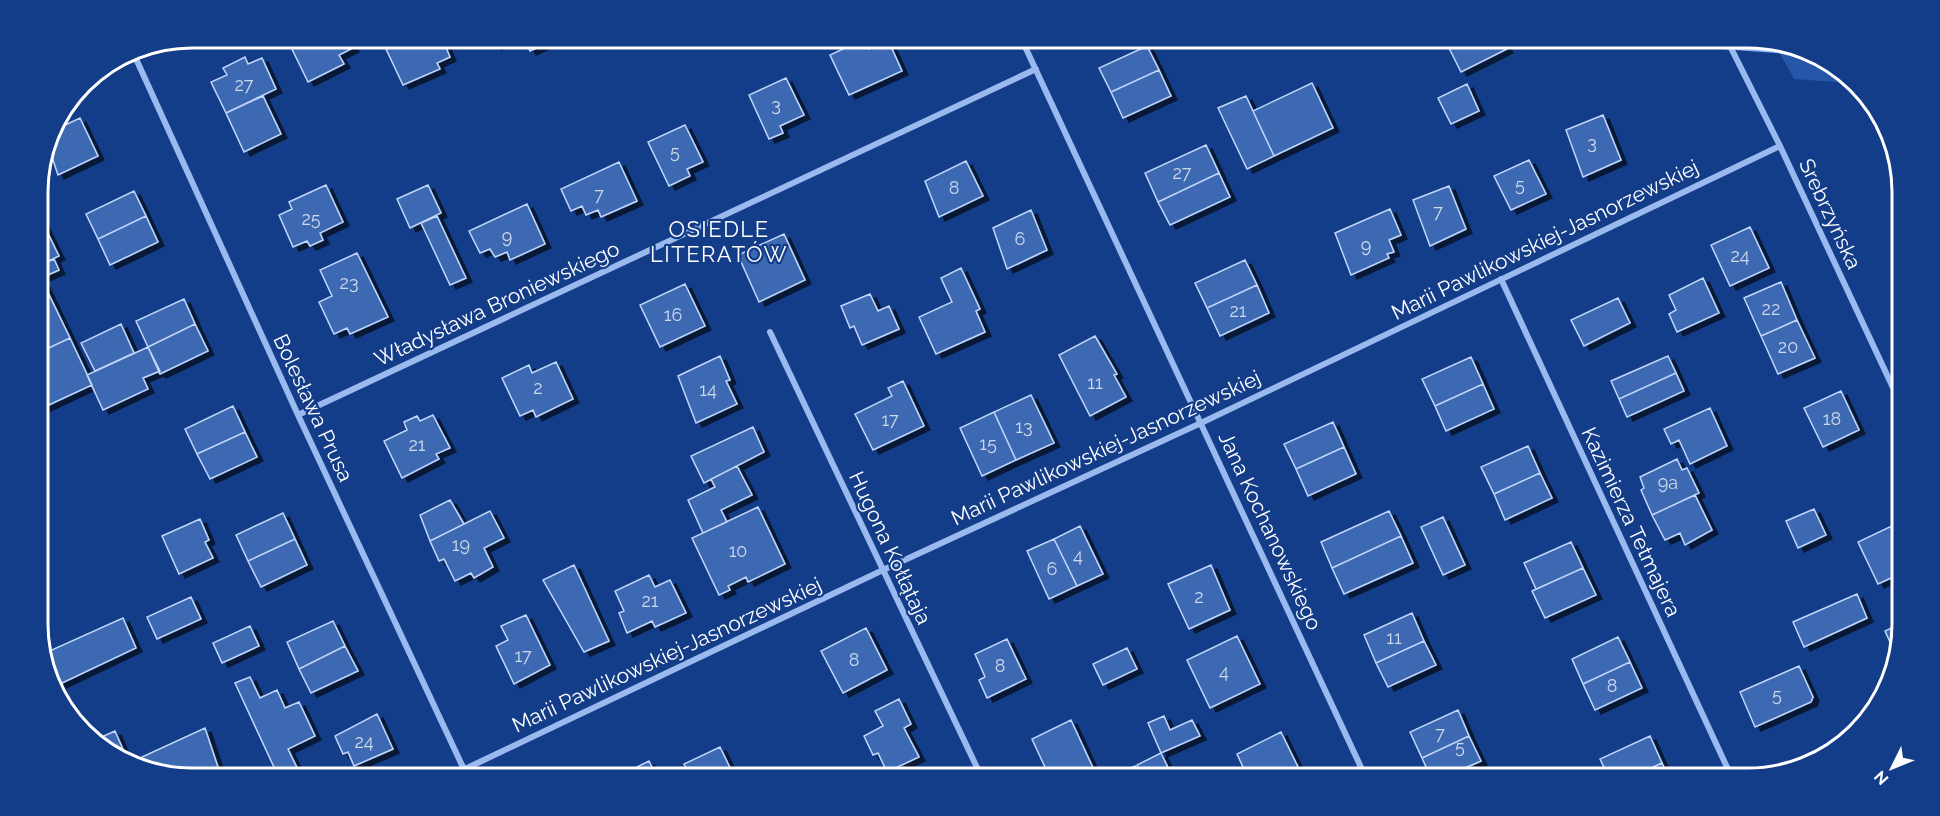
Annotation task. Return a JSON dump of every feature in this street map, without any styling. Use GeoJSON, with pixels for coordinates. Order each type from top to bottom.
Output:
{"type":"FeatureCollection","features":[{"type":"Feature","properties":{"kind":"street","name":"Jana Kochanowskiego"},"geometry":{"type":"LineString","coordinates":[[1026,48],[1361,768]]}},
{"type":"Feature","properties":{"kind":"street","name":"Srebrzyńska"},"geometry":{"type":"LineString","coordinates":[[1731,48],[1780,146],[1892,386]]}},
{"type":"Feature","properties":{"kind":"street","name":"Bolesława Prusa"},"geometry":{"type":"LineString","coordinates":[[136,60],[298,416],[464,768]]}},
{"type":"Feature","properties":{"kind":"street","name":"Władysława Broniewskiego"},"geometry":{"type":"LineString","coordinates":[[298,416],[1036,69]]}},
{"type":"Feature","properties":{"kind":"street","name":"Marii Pawlikowskiej-Jasnorzewskiej"},"geometry":{"type":"LineString","coordinates":[[466,768],[883,570],[1202,423],[1780,146]]}},
{"type":"Feature","properties":{"kind":"street","name":"Kazimierza Tetmajera"},"geometry":{"type":"LineString","coordinates":[[1501,279],[1727,768]]}},
{"type":"Feature","properties":{"kind":"street","name":"Hugona Kołłątaja"},"geometry":{"type":"LineString","coordinates":[[770,332],[977,768]]}},
{"type":"Feature","properties":{"kind":"shaded area"},"geometry":{"type":"Polygon","coordinates":[[[1779,52],[1812,63],[1841,82],[1794,79],[1779,52]]]}},
{"type":"Feature","properties":{"kind":"building"},"geometry":{"type":"Polygon","coordinates":[[[291,48],[353,48],[339,55],[344,64],[308,82],[291,48]]]}},
{"type":"Feature","properties":{"kind":"building"},"geometry":{"type":"Polygon","coordinates":[[[446,48],[450,57],[437,63],[440,69],[403,85],[386,49],[446,48]]]}},
{"type":"Feature","properties":{"kind":"building"},"geometry":{"type":"Polygon","coordinates":[[[845,48],[892,48],[902,71],[849,95],[830,55],[845,48]]]}},
{"type":"Feature","properties":{"kind":"building"},"geometry":{"type":"Polygon","coordinates":[[[1143,48],[1148,48],[1159,70],[1111,92],[1099,68],[1143,48]]]}},
{"type":"Feature","properties":{"kind":"building"},"geometry":{"type":"Polygon","coordinates":[[[1449,48],[1507,49],[1461,72],[1449,48]]]}},
{"type":"Feature","properties":{"kind":"building"},"geometry":{"type":"Polygon","coordinates":[[[245,57],[248,64],[262,58],[276,89],[226,113],[211,82],[227,75],[223,68],[245,57]]]}},
{"type":"Feature","properties":{"kind":"building"},"geometry":{"type":"Polygon","coordinates":[[[1159,70],[1171,96],[1123,118],[1111,92],[1159,70]]]}},
{"type":"Feature","properties":{"kind":"building"},"geometry":{"type":"Polygon","coordinates":[[[786,78],[804,115],[780,126],[783,133],[769,139],[749,95],[786,78]]]}},
{"type":"Feature","properties":{"kind":"building"},"geometry":{"type":"Polygon","coordinates":[[[1312,83],[1333,128],[1274,156],[1253,111],[1312,83]]]}},
{"type":"Feature","properties":{"kind":"building"},"geometry":{"type":"Polygon","coordinates":[[[1467,84],[1479,111],[1451,124],[1438,98],[1467,84]]]}},
{"type":"Feature","properties":{"kind":"building"},"geometry":{"type":"Polygon","coordinates":[[[263,96],[281,134],[244,152],[226,113],[263,96]]]}},
{"type":"Feature","properties":{"kind":"building"},"geometry":{"type":"Polygon","coordinates":[[[1246,96],[1274,156],[1247,169],[1218,108],[1246,96]]]}},
{"type":"Feature","properties":{"kind":"building"},"geometry":{"type":"Polygon","coordinates":[[[1603,115],[1621,160],[1583,177],[1566,130],[1603,115]]]}},
{"type":"Feature","properties":{"kind":"building"},"geometry":{"type":"Polygon","coordinates":[[[80,118],[98,156],[58,175],[52,158],[64,125],[80,118]]]}},
{"type":"Feature","properties":{"kind":"building"},"geometry":{"type":"Polygon","coordinates":[[[685,125],[703,162],[687,169],[690,176],[669,186],[648,142],[685,125]]]}},
{"type":"Feature","properties":{"kind":"building"},"geometry":{"type":"Polygon","coordinates":[[[1206,145],[1219,173],[1158,202],[1145,173],[1206,145]]]}},
{"type":"Feature","properties":{"kind":"building"},"geometry":{"type":"Polygon","coordinates":[[[1529,160],[1546,194],[1511,210],[1494,176],[1529,160]]]}},
{"type":"Feature","properties":{"kind":"building"},"geometry":{"type":"Polygon","coordinates":[[[966,161],[983,196],[939,217],[925,181],[966,161]]]}},
{"type":"Feature","properties":{"kind":"building"},"geometry":{"type":"Polygon","coordinates":[[[619,162],[637,201],[601,217],[598,210],[586,215],[582,206],[571,211],[561,189],[619,162]]]}},
{"type":"Feature","properties":{"kind":"building"},"geometry":{"type":"Polygon","coordinates":[[[1219,173],[1230,197],[1170,225],[1158,202],[1219,173]]]}},
{"type":"Feature","properties":{"kind":"building"},"geometry":{"type":"Polygon","coordinates":[[[326,185],[343,222],[320,233],[323,240],[310,246],[307,241],[293,247],[279,215],[292,209],[289,202],[326,185]]]}},
{"type":"Feature","properties":{"kind":"building"},"geometry":{"type":"Polygon","coordinates":[[[428,185],[441,213],[410,228],[397,199],[428,185]]]}},
{"type":"Feature","properties":{"kind":"building"},"geometry":{"type":"Polygon","coordinates":[[[1449,186],[1466,229],[1430,246],[1413,200],[1449,186]]]}},
{"type":"Feature","properties":{"kind":"building"},"geometry":{"type":"Polygon","coordinates":[[[134,191],[146,216],[98,239],[86,214],[134,191]]]}},
{"type":"Feature","properties":{"kind":"building"},"geometry":{"type":"Polygon","coordinates":[[[527,204],[545,244],[510,260],[507,252],[495,257],[490,249],[480,253],[469,231],[527,204]]]}},
{"type":"Feature","properties":{"kind":"building"},"geometry":{"type":"Polygon","coordinates":[[[1390,209],[1401,235],[1389,240],[1394,252],[1387,254],[1389,258],[1351,275],[1335,233],[1390,209]]]}},
{"type":"Feature","properties":{"kind":"building"},"geometry":{"type":"Polygon","coordinates":[[[1031,210],[1047,250],[1007,269],[993,228],[1031,210]]]}},
{"type":"Feature","properties":{"kind":"building"},"geometry":{"type":"Polygon","coordinates":[[[146,216],[158,242],[110,265],[98,239],[146,216]]]}},
{"type":"Feature","properties":{"kind":"building"},"geometry":{"type":"Polygon","coordinates":[[[437,216],[466,278],[450,285],[421,223],[437,216]]]}},
{"type":"Feature","properties":{"kind":"building"},"geometry":{"type":"Polygon","coordinates":[[[1750,227],[1769,268],[1730,286],[1711,245],[1750,227]]]}},
{"type":"Feature","properties":{"kind":"building"},"geometry":{"type":"Polygon","coordinates":[[[48,233],[59,256],[48,261],[48,233]]]}},
{"type":"Feature","properties":{"kind":"building"},"geometry":{"type":"Polygon","coordinates":[[[784,234],[805,280],[759,302],[738,255],[784,234]]]}},
{"type":"Feature","properties":{"kind":"building"},"geometry":{"type":"Polygon","coordinates":[[[357,253],[388,317],[350,334],[347,328],[334,334],[319,302],[332,296],[320,270],[357,253]]]}},
{"type":"Feature","properties":{"kind":"building"},"geometry":{"type":"Polygon","coordinates":[[[54,259],[59,270],[48,275],[48,262],[54,259]]]}},
{"type":"Feature","properties":{"kind":"building"},"geometry":{"type":"Polygon","coordinates":[[[1245,260],[1257,285],[1207,308],[1195,283],[1245,260]]]}},
{"type":"Feature","properties":{"kind":"building"},"geometry":{"type":"Polygon","coordinates":[[[961,268],[980,309],[976,311],[985,332],[936,354],[919,317],[952,302],[941,278],[961,268]]]}},
{"type":"Feature","properties":{"kind":"building"},"geometry":{"type":"Polygon","coordinates":[[[1703,278],[1719,313],[1677,332],[1669,314],[1676,310],[1669,295],[1703,278]]]}},
{"type":"Feature","properties":{"kind":"building"},"geometry":{"type":"Polygon","coordinates":[[[1781,282],[1797,320],[1761,336],[1744,298],[1781,282]]]}},
{"type":"Feature","properties":{"kind":"building"},"geometry":{"type":"Polygon","coordinates":[[[685,284],[705,326],[660,347],[640,305],[685,284]]]}},
{"type":"Feature","properties":{"kind":"building"},"geometry":{"type":"Polygon","coordinates":[[[1257,285],[1269,313],[1220,336],[1207,308],[1257,285]]]}},
{"type":"Feature","properties":{"kind":"building"},"geometry":{"type":"Polygon","coordinates":[[[48,292],[70,338],[48,348],[48,292]]]}},
{"type":"Feature","properties":{"kind":"building"},"geometry":{"type":"Polygon","coordinates":[[[870,294],[878,311],[889,306],[899,329],[862,345],[854,326],[850,328],[841,306],[870,294]]]}},
{"type":"Feature","properties":{"kind":"building"},"geometry":{"type":"Polygon","coordinates":[[[1618,298],[1630,323],[1584,346],[1571,320],[1618,298]]]}},
{"type":"Feature","properties":{"kind":"building"},"geometry":{"type":"Polygon","coordinates":[[[184,299],[195,324],[148,347],[136,321],[184,299]]]}},
{"type":"Feature","properties":{"kind":"building"},"geometry":{"type":"Polygon","coordinates":[[[1797,320],[1815,358],[1778,374],[1761,336],[1797,320]]]}},
{"type":"Feature","properties":{"kind":"building"},"geometry":{"type":"Polygon","coordinates":[[[121,324],[134,353],[95,371],[81,343],[121,324]]]}},
{"type":"Feature","properties":{"kind":"building"},"geometry":{"type":"Polygon","coordinates":[[[195,324],[208,351],[160,374],[148,347],[195,324]]]}},
{"type":"Feature","properties":{"kind":"building"},"geometry":{"type":"Polygon","coordinates":[[[1095,336],[1117,374],[1114,375],[1126,397],[1090,416],[1059,355],[1095,336]]]}},
{"type":"Feature","properties":{"kind":"building"},"geometry":{"type":"Polygon","coordinates":[[[70,338],[92,385],[48,405],[48,348],[70,338]]]}},
{"type":"Feature","properties":{"kind":"building"},"geometry":{"type":"Polygon","coordinates":[[[148,347],[160,371],[143,378],[148,389],[103,410],[87,375],[148,347]]]}},
{"type":"Feature","properties":{"kind":"building"},"geometry":{"type":"Polygon","coordinates":[[[720,356],[730,380],[726,381],[737,404],[696,423],[678,376],[720,356]]]}},
{"type":"Feature","properties":{"kind":"building"},"geometry":{"type":"Polygon","coordinates":[[[1668,356],[1676,373],[1619,399],[1611,381],[1668,356]]]}},
{"type":"Feature","properties":{"kind":"building"},"geometry":{"type":"Polygon","coordinates":[[[1471,357],[1483,384],[1435,406],[1422,379],[1471,357]]]}},
{"type":"Feature","properties":{"kind":"building"},"geometry":{"type":"Polygon","coordinates":[[[556,362],[573,399],[536,417],[533,410],[520,416],[502,378],[529,365],[532,373],[556,362]]]}},
{"type":"Feature","properties":{"kind":"building"},"geometry":{"type":"Polygon","coordinates":[[[1676,373],[1684,391],[1627,417],[1619,399],[1676,373]]]}},
{"type":"Feature","properties":{"kind":"building"},"geometry":{"type":"Polygon","coordinates":[[[903,381],[924,426],[873,450],[855,414],[892,396],[888,388],[903,381]]]}},
{"type":"Feature","properties":{"kind":"building"},"geometry":{"type":"Polygon","coordinates":[[[1483,384],[1494,409],[1446,431],[1435,406],[1483,384]]]}},
{"type":"Feature","properties":{"kind":"building"},"geometry":{"type":"Polygon","coordinates":[[[1841,391],[1859,430],[1823,447],[1804,408],[1841,391]]]}},
{"type":"Feature","properties":{"kind":"building"},"geometry":{"type":"Polygon","coordinates":[[[1031,395],[1054,443],[1016,460],[994,412],[1031,395]]]}},
{"type":"Feature","properties":{"kind":"building"},"geometry":{"type":"Polygon","coordinates":[[[233,406],[245,432],[197,454],[185,429],[233,406]]]}},
{"type":"Feature","properties":{"kind":"building"},"geometry":{"type":"Polygon","coordinates":[[[1710,408],[1727,446],[1690,464],[1679,440],[1671,444],[1664,429],[1710,408]]]}},
{"type":"Feature","properties":{"kind":"building"},"geometry":{"type":"Polygon","coordinates":[[[994,412],[1016,460],[982,476],[960,428],[994,412]]]}},
{"type":"Feature","properties":{"kind":"building"},"geometry":{"type":"Polygon","coordinates":[[[433,415],[450,448],[436,454],[439,459],[402,478],[384,441],[407,430],[404,422],[417,416],[420,421],[433,415]]]}},
{"type":"Feature","properties":{"kind":"building"},"geometry":{"type":"Polygon","coordinates":[[[1333,422],[1344,447],[1296,469],[1284,444],[1333,422]]]}},
{"type":"Feature","properties":{"kind":"building"},"geometry":{"type":"Polygon","coordinates":[[[753,427],[764,452],[704,483],[691,456],[753,427]]]}},
{"type":"Feature","properties":{"kind":"building"},"geometry":{"type":"Polygon","coordinates":[[[245,432],[257,457],[210,479],[197,454],[245,432]]]}},
{"type":"Feature","properties":{"kind":"building"},"geometry":{"type":"Polygon","coordinates":[[[1528,446],[1540,473],[1494,494],[1481,467],[1528,446]]]}},
{"type":"Feature","properties":{"kind":"building"},"geometry":{"type":"Polygon","coordinates":[[[1344,447],[1356,474],[1308,496],[1296,469],[1344,447]]]}},
{"type":"Feature","properties":{"kind":"building"},"geometry":{"type":"Polygon","coordinates":[[[1677,459],[1682,470],[1687,468],[1699,493],[1652,515],[1641,490],[1644,488],[1640,477],[1677,459]]]}},
{"type":"Feature","properties":{"kind":"building"},"geometry":{"type":"Polygon","coordinates":[[[737,466],[752,495],[721,510],[727,522],[703,533],[688,500],[715,487],[711,479],[737,466]]]}},
{"type":"Feature","properties":{"kind":"building"},"geometry":{"type":"Polygon","coordinates":[[[1540,473],[1552,498],[1505,520],[1494,494],[1540,473]]]}},
{"type":"Feature","properties":{"kind":"building"},"geometry":{"type":"Polygon","coordinates":[[[1695,495],[1712,530],[1685,545],[1680,533],[1665,540],[1652,515],[1695,495]]]}},
{"type":"Feature","properties":{"kind":"building"},"geometry":{"type":"Polygon","coordinates":[[[450,500],[464,524],[430,541],[420,515],[450,500]]]}},
{"type":"Feature","properties":{"kind":"building"},"geometry":{"type":"Polygon","coordinates":[[[758,507],[785,564],[748,582],[746,577],[728,586],[730,590],[719,595],[692,538],[758,507]]]}},
{"type":"Feature","properties":{"kind":"building"},"geometry":{"type":"Polygon","coordinates":[[[1814,509],[1826,535],[1798,548],[1786,521],[1814,509]]]}},
{"type":"Feature","properties":{"kind":"building"},"geometry":{"type":"Polygon","coordinates":[[[490,511],[504,538],[484,548],[493,567],[474,578],[471,573],[455,581],[444,559],[439,561],[430,541],[490,511]]]}},
{"type":"Feature","properties":{"kind":"building"},"geometry":{"type":"Polygon","coordinates":[[[1389,511],[1401,536],[1332,568],[1321,542],[1389,511]]]}},
{"type":"Feature","properties":{"kind":"building"},"geometry":{"type":"Polygon","coordinates":[[[283,513],[295,539],[248,561],[236,535],[283,513]]]}},
{"type":"Feature","properties":{"kind":"building"},"geometry":{"type":"Polygon","coordinates":[[[1443,517],[1465,565],[1443,575],[1421,527],[1443,517]]]}},
{"type":"Feature","properties":{"kind":"building"},"geometry":{"type":"Polygon","coordinates":[[[200,519],[209,540],[205,542],[213,558],[179,574],[162,536],[200,519]]]}},
{"type":"Feature","properties":{"kind":"building"},"geometry":{"type":"Polygon","coordinates":[[[1080,526],[1103,574],[1077,586],[1054,539],[1080,526]]]}},
{"type":"Feature","properties":{"kind":"building"},"geometry":{"type":"Polygon","coordinates":[[[1892,526],[1892,578],[1878,584],[1858,542],[1892,526]]]}},
{"type":"Feature","properties":{"kind":"building"},"geometry":{"type":"Polygon","coordinates":[[[1401,536],[1413,563],[1344,594],[1332,568],[1401,536]]]}},
{"type":"Feature","properties":{"kind":"building"},"geometry":{"type":"Polygon","coordinates":[[[295,539],[307,565],[261,587],[248,561],[295,539]]]}},
{"type":"Feature","properties":{"kind":"building"},"geometry":{"type":"Polygon","coordinates":[[[1054,539],[1077,586],[1049,599],[1027,551],[1054,539]]]}},
{"type":"Feature","properties":{"kind":"building"},"geometry":{"type":"Polygon","coordinates":[[[1571,542],[1583,568],[1532,591],[1536,589],[1524,563],[1571,542]]]}},
{"type":"Feature","properties":{"kind":"building"},"geometry":{"type":"Polygon","coordinates":[[[574,565],[609,641],[584,652],[543,580],[574,565]]]}},
{"type":"Feature","properties":{"kind":"building"},"geometry":{"type":"Polygon","coordinates":[[[1211,565],[1230,610],[1189,629],[1168,584],[1211,565]]]}},
{"type":"Feature","properties":{"kind":"building"},"geometry":{"type":"Polygon","coordinates":[[[1583,568],[1596,595],[1545,618],[1532,591],[1583,568]]]}},
{"type":"Feature","properties":{"kind":"building"},"geometry":{"type":"Polygon","coordinates":[[[649,575],[655,587],[670,580],[686,613],[655,627],[652,621],[627,633],[619,613],[624,611],[615,591],[649,575]]]}},
{"type":"Feature","properties":{"kind":"building"},"geometry":{"type":"Polygon","coordinates":[[[1857,594],[1867,618],[1804,647],[1793,622],[1857,594]]]}},
{"type":"Feature","properties":{"kind":"building"},"geometry":{"type":"Polygon","coordinates":[[[191,597],[201,619],[157,639],[147,617],[191,597]]]}},
{"type":"Feature","properties":{"kind":"building"},"geometry":{"type":"Polygon","coordinates":[[[1412,613],[1424,641],[1376,663],[1364,635],[1412,613]]]}},
{"type":"Feature","properties":{"kind":"building"},"geometry":{"type":"Polygon","coordinates":[[[526,615],[550,665],[514,684],[496,646],[508,640],[501,626],[526,615]]]}},
{"type":"Feature","properties":{"kind":"building"},"geometry":{"type":"Polygon","coordinates":[[[123,618],[136,648],[61,683],[51,650],[123,618]]]}},
{"type":"Feature","properties":{"kind":"building"},"geometry":{"type":"Polygon","coordinates":[[[333,621],[345,646],[299,669],[287,642],[333,621]]]}},
{"type":"Feature","properties":{"kind":"building"},"geometry":{"type":"Polygon","coordinates":[[[250,626],[259,646],[222,663],[213,643],[250,626]]]}},
{"type":"Feature","properties":{"kind":"building"},"geometry":{"type":"Polygon","coordinates":[[[866,628],[887,670],[843,693],[821,651],[866,628]]]}},
{"type":"Feature","properties":{"kind":"building"},"geometry":{"type":"Polygon","coordinates":[[[1892,628],[1891,644],[1885,631],[1892,628]]]}},
{"type":"Feature","properties":{"kind":"building"},"geometry":{"type":"Polygon","coordinates":[[[1237,636],[1260,684],[1210,708],[1187,660],[1237,636]]]}},
{"type":"Feature","properties":{"kind":"building"},"geometry":{"type":"Polygon","coordinates":[[[1618,637],[1630,662],[1583,684],[1572,659],[1618,637]]]}},
{"type":"Feature","properties":{"kind":"building"},"geometry":{"type":"Polygon","coordinates":[[[1007,639],[1026,679],[987,698],[979,680],[985,677],[975,654],[1007,639]]]}},
{"type":"Feature","properties":{"kind":"building"},"geometry":{"type":"Polygon","coordinates":[[[1424,641],[1436,665],[1388,687],[1376,663],[1424,641]]]}},
{"type":"Feature","properties":{"kind":"building"},"geometry":{"type":"Polygon","coordinates":[[[345,646],[358,671],[311,693],[299,669],[345,646]]]}},
{"type":"Feature","properties":{"kind":"building"},"geometry":{"type":"Polygon","coordinates":[[[1127,648],[1137,669],[1103,685],[1093,664],[1127,648]]]}},
{"type":"Feature","properties":{"kind":"building"},"geometry":{"type":"Polygon","coordinates":[[[1630,662],[1642,688],[1595,710],[1583,684],[1630,662]]]}},
{"type":"Feature","properties":{"kind":"building"},"geometry":{"type":"Polygon","coordinates":[[[1799,666],[1813,697],[1811,702],[1755,727],[1740,692],[1799,666]]]}},
{"type":"Feature","properties":{"kind":"building"},"geometry":{"type":"Polygon","coordinates":[[[250,677],[260,698],[277,690],[285,708],[299,702],[315,736],[288,749],[297,768],[274,768],[235,683],[250,677]]]}},
{"type":"Feature","properties":{"kind":"building"},"geometry":{"type":"Polygon","coordinates":[[[899,699],[911,724],[904,728],[919,757],[896,768],[885,768],[878,753],[873,755],[864,736],[883,726],[875,711],[899,699]]]}},
{"type":"Feature","properties":{"kind":"building"},"geometry":{"type":"Polygon","coordinates":[[[1458,710],[1469,736],[1422,758],[1410,732],[1458,710]]]}},
{"type":"Feature","properties":{"kind":"building"},"geometry":{"type":"Polygon","coordinates":[[[377,714],[393,749],[354,766],[348,752],[343,754],[335,736],[377,714]]]}},
{"type":"Feature","properties":{"kind":"building"},"geometry":{"type":"Polygon","coordinates":[[[1164,716],[1170,730],[1192,720],[1200,736],[1161,753],[1148,723],[1164,716]]]}},
{"type":"Feature","properties":{"kind":"building"},"geometry":{"type":"Polygon","coordinates":[[[1071,720],[1093,768],[1045,768],[1032,739],[1071,720]]]}},
{"type":"Feature","properties":{"kind":"building"},"geometry":{"type":"Polygon","coordinates":[[[205,728],[218,768],[173,767],[140,758],[205,728]]]}},
{"type":"Feature","properties":{"kind":"building"},"geometry":{"type":"Polygon","coordinates":[[[115,731],[124,750],[112,744],[103,736],[115,731]]]}},
{"type":"Feature","properties":{"kind":"building"},"geometry":{"type":"Polygon","coordinates":[[[1281,732],[1299,768],[1243,768],[1237,754],[1281,732]]]}},
{"type":"Feature","properties":{"kind":"building"},"geometry":{"type":"Polygon","coordinates":[[[1469,736],[1481,761],[1465,768],[1426,768],[1422,758],[1469,736]]]}},
{"type":"Feature","properties":{"kind":"building"},"geometry":{"type":"Polygon","coordinates":[[[1650,736],[1662,763],[1651,768],[1604,768],[1600,759],[1650,736]]]}},
{"type":"Feature","properties":{"kind":"building"},"geometry":{"type":"Polygon","coordinates":[[[720,747],[730,768],[686,768],[684,764],[720,747]]]}},
{"type":"Feature","properties":{"kind":"building"},"geometry":{"type":"Polygon","coordinates":[[[1161,753],[1168,768],[1138,768],[1137,765],[1161,753]]]}},
{"type":"Feature","properties":{"kind":"building"},"geometry":{"type":"Polygon","coordinates":[[[649,761],[652,768],[635,768],[649,761]]]}},
{"type":"Feature","properties":{"kind":"building"},"geometry":{"type":"Polygon","coordinates":[[[1662,763],[1664,768],[1651,768],[1662,763]]]}},
{"type":"Feature","properties":{"kind":"district","name":"OSIEDLE LITERATÓW"},"geometry":{"type":"Point","coordinates":[719,242]}}]}
